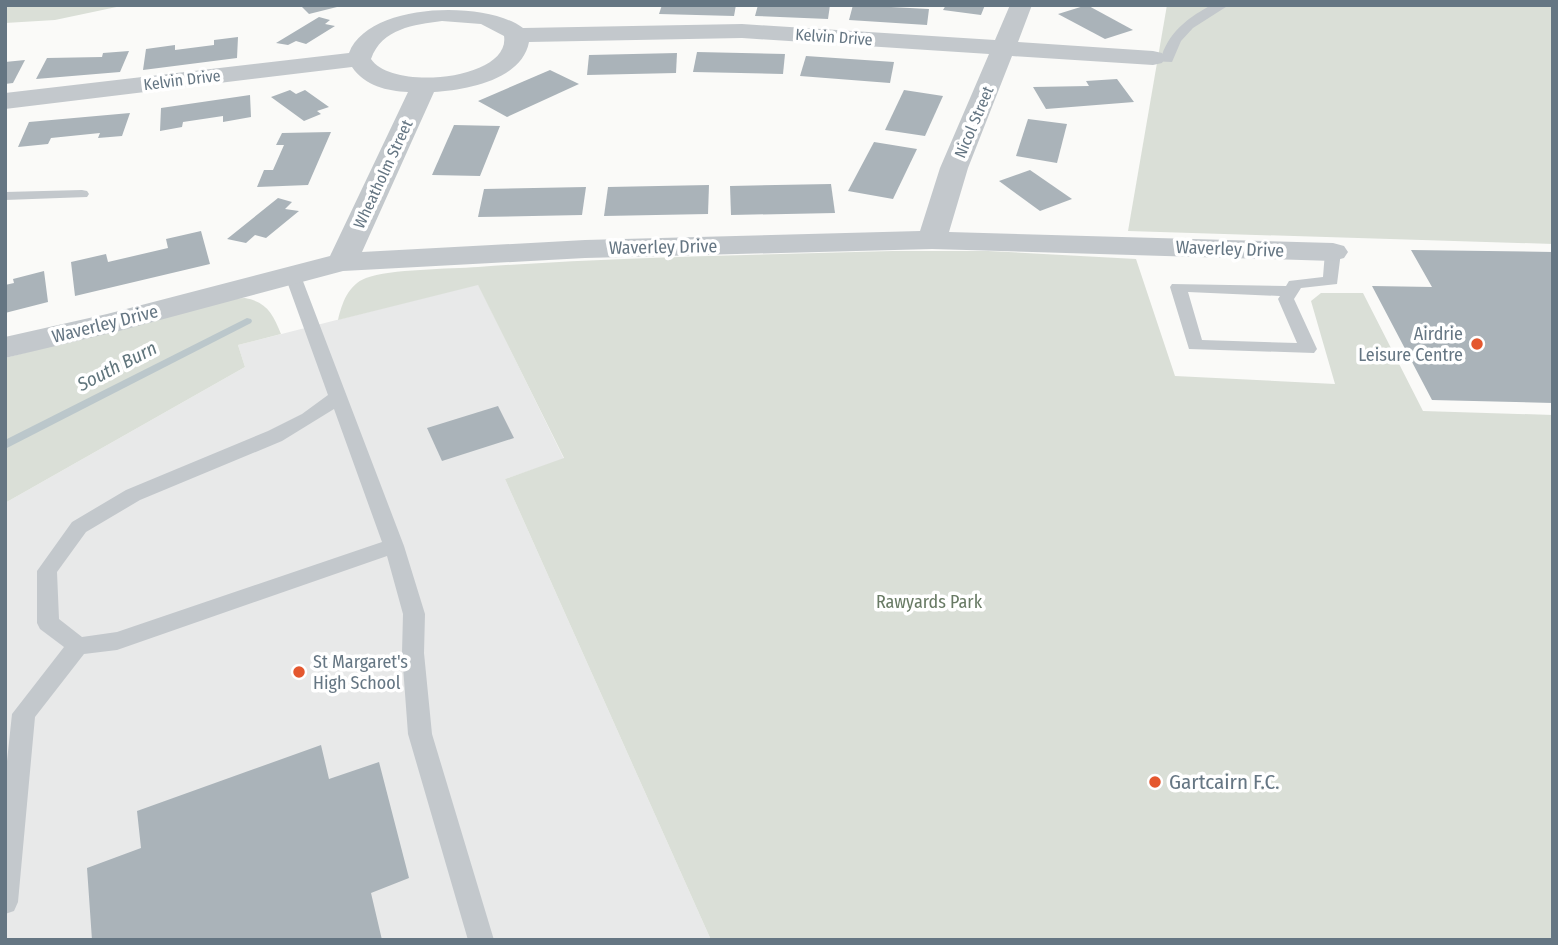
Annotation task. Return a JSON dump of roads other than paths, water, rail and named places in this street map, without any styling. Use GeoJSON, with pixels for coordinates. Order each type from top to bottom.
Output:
{"type":"FeatureCollection","features":[{"type":"Feature","properties":{"kind":"street","name":"Nicol Street"},"geometry":{"type":"LineString","coordinates":[[932,240],[954,168],[1021,5]]}},
{"type":"Feature","properties":{"kind":"street"},"geometry":{"type":"LineString","coordinates":[[404,12],[505,15],[505,25],[516,35],[517,46],[510,59],[493,70],[453,83],[424,86],[388,82],[369,73],[359,59],[361,47],[404,12]]}},
{"type":"Feature","properties":{"kind":"street","name":"Kelvin Drive"},"geometry":{"type":"LineString","coordinates":[[516,35],[742,31],[1153,58]]}},
{"type":"Feature","properties":{"kind":"street","name":"Kelvin Drive"},"geometry":{"type":"LineString","coordinates":[[5,101],[359,59]]}},
{"type":"Feature","properties":{"kind":"street","name":"Wheatholm Street"},"geometry":{"type":"LineString","coordinates":[[342,262],[424,86]]}},
{"type":"Feature","properties":{"kind":"street","name":"Waverley Drive"},"geometry":{"type":"LineString","coordinates":[[5,348],[342,262],[585,249],[932,240],[1333,253]]}},
{"type":"Feature","properties":{"kind":"lane"},"geometry":{"type":"LineString","coordinates":[[1153,58],[1167,59],[1170,46],[1179,34],[1196,19],[1223,5]]}},
{"type":"Feature","properties":{"kind":"lane"},"geometry":{"type":"LineString","coordinates":[[5,196],[82,194]]}},
{"type":"Feature","properties":{"kind":"lane"},"geometry":{"type":"LineString","coordinates":[[1291,291],[1178,287],[1195,345],[1308,349],[1286,299],[1291,291],[1295,284],[1331,281],[1333,253]]}},
{"type":"Feature","properties":{"kind":"lane"},"geometry":{"type":"LineString","coordinates":[[293,276],[394,546],[414,614],[413,653],[420,734],[481,940]]}},
{"type":"Feature","properties":{"kind":"lane"},"geometry":{"type":"LineString","coordinates":[[339,396],[309,418],[275,436],[133,495],[79,527],[47,571],[48,624],[78,646],[117,641],[394,546]]}},
{"type":"Feature","properties":{"kind":"lane"},"geometry":{"type":"LineString","coordinates":[[5,902],[24,714],[78,646]]}},
{"type":"Feature","properties":{"kind":"waterway","name":"South Burn"},"geometry":{"type":"LineString","coordinates":[[5,445],[247,321]]}},
{"type":"Feature","properties":{"kind":"place","name":"Airdrie Leisure Centre"},"geometry":{"type":"Point","coordinates":[1477,344]}},
{"type":"Feature","properties":{"kind":"place","name":"St Margaret's High School"},"geometry":{"type":"Point","coordinates":[299,672]}},
{"type":"Feature","properties":{"kind":"place","name":"Gartcairn F.C."},"geometry":{"type":"Point","coordinates":[1155,782]}},
{"type":"Feature","properties":{"kind":"park label","name":"Rawyards Park"},"geometry":{"type":"Point","coordinates":[929,602]}}]}
